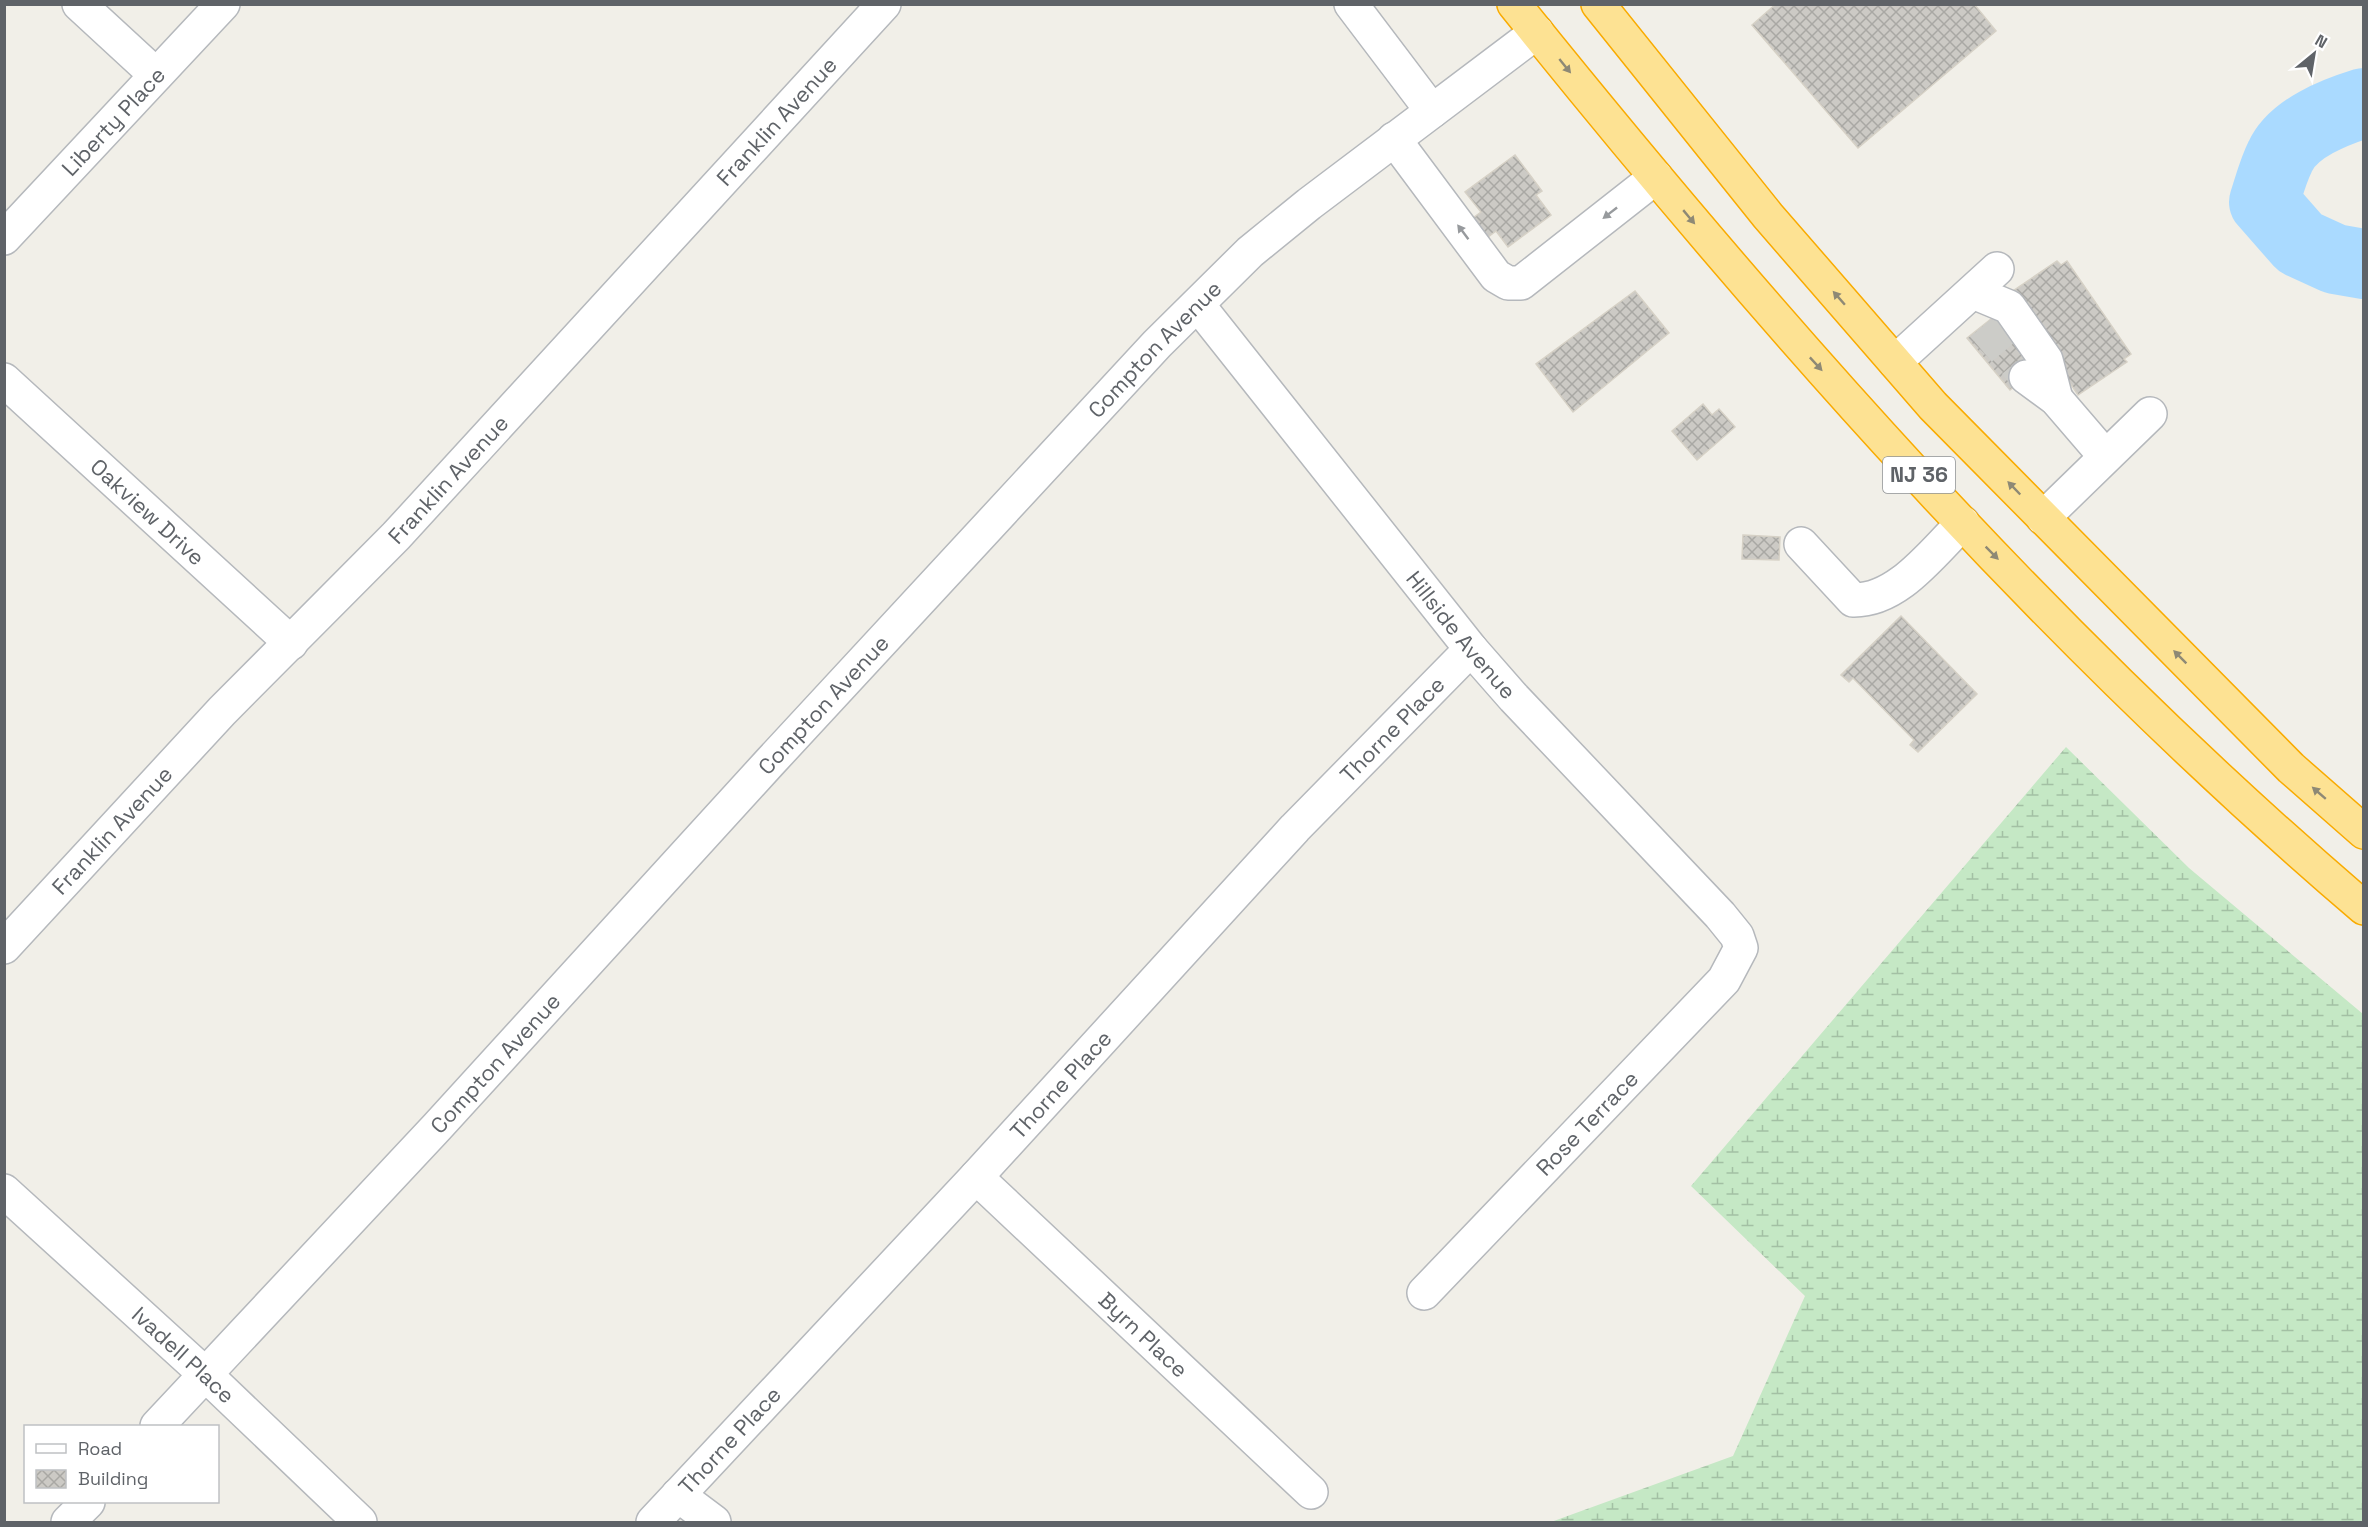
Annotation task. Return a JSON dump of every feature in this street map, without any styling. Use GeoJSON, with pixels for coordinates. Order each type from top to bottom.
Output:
{"type":"FeatureCollection","features":[{"type":"Feature","properties":{"kind":"highway","name":"NJ 36"},"geometry":{"type":"LineString","coordinates":[[1514,4],[1791,337],[1963,523],[2155,717],[2299,852],[2364,908]]}},
{"type":"Feature","properties":{"kind":"highway","name":"NJ 36"},"geometry":{"type":"LineString","coordinates":[[1598,4],[1768,216],[1933,406],[2291,768],[2364,832]]}},
{"type":"Feature","properties":{"kind":"street"},"geometry":{"type":"LineString","coordinates":[[79,4],[156,75]]}},
{"type":"Feature","properties":{"kind":"street","name":"Liberty Place"},"geometry":{"type":"LineString","coordinates":[[4,238],[223,4]]}},
{"type":"Feature","properties":{"kind":"street","name":"Franklin Avenue"},"geometry":{"type":"LineString","coordinates":[[4,947],[222,711],[396,536],[884,4]]}},
{"type":"Feature","properties":{"kind":"street"},"geometry":{"type":"LineString","coordinates":[[1351,4],[1432,111]]}},
{"type":"Feature","properties":{"kind":"street","name":"Compton Avenue"},"geometry":{"type":"LineString","coordinates":[[158,1425],[437,1127],[770,762],[1157,344],[1250,252],[1537,32]]}},
{"type":"Feature","properties":{"kind":"street"},"geometry":{"type":"LineString","coordinates":[[1394,140],[1496,276],[1508,283],[1521,283],[1656,177]]}},
{"type":"Feature","properties":{"kind":"street"},"geometry":{"type":"LineString","coordinates":[[1895,362],[1997,269]]}},
{"type":"Feature","properties":{"kind":"street"},"geometry":{"type":"LineString","coordinates":[[1972,292],[1983,326]]}},
{"type":"Feature","properties":{"kind":"street"},"geometry":{"type":"LineString","coordinates":[[1972,292],[2009,307],[2046,360],[2056,399]]}},
{"type":"Feature","properties":{"kind":"street","name":"Hillside Avenue"},"geometry":{"type":"LineString","coordinates":[[1197,305],[1471,649],[1514,698],[1720,915],[1737,936],[1741,948]]}},
{"type":"Feature","properties":{"kind":"street"},"geometry":{"type":"LineString","coordinates":[[2026,377],[2056,399],[2105,456]]}},
{"type":"Feature","properties":{"kind":"street","name":"Oakview Drive"},"geometry":{"type":"LineString","coordinates":[[4,380],[291,643]]}},
{"type":"Feature","properties":{"kind":"street"},"geometry":{"type":"LineString","coordinates":[[2043,518],[2150,414]]}},
{"type":"Feature","properties":{"kind":"street"},"geometry":{"type":"LineString","coordinates":[[1801,544],[1853,600],[1869,600],[1894,589],[1963,523]]}},
{"type":"Feature","properties":{"kind":"street","name":"Thorne Place"},"geometry":{"type":"LineString","coordinates":[[653,1522],[976,1177],[1295,828],[1471,649]]}},
{"type":"Feature","properties":{"kind":"street","name":"Rose Terrace"},"geometry":{"type":"LineString","coordinates":[[1424,1293],[1724,980],[1741,948]]}},
{"type":"Feature","properties":{"kind":"street","name":"Byrn Place"},"geometry":{"type":"LineString","coordinates":[[976,1177],[1311,1492]]}},
{"type":"Feature","properties":{"kind":"street","name":"Ivadell Place"},"geometry":{"type":"LineString","coordinates":[[4,1191],[205,1374],[360,1522]]}},
{"type":"Feature","properties":{"kind":"street"},"geometry":{"type":"LineString","coordinates":[[678,1495],[714,1522]]}},
{"type":"Feature","properties":{"kind":"street"},"geometry":{"type":"LineString","coordinates":[[68,1522],[87,1503]]}},
{"type":"Feature","properties":{"kind":"green space"},"geometry":{"type":"Polygon","coordinates":[[[2066,747],[2189,868],[2363,1014],[2363,1522],[1551,1522],[1733,1456],[1805,1296],[1691,1186],[2066,747]]]}},
{"type":"Feature","properties":{"kind":"building"},"geometry":{"type":"Polygon","coordinates":[[[1776,4],[1974,4],[1996,31],[1858,148],[1752,25],[1776,4]]]}},
{"type":"Feature","properties":{"kind":"building"},"geometry":{"type":"Polygon","coordinates":[[[1515,155],[1542,191],[1536,195],[1551,215],[1508,247],[1496,231],[1483,241],[1469,221],[1481,212],[1465,192],[1515,155]]]}},
{"type":"Feature","properties":{"kind":"building"},"geometry":{"type":"Polygon","coordinates":[[[2057,261],[2061,265],[2067,261],[2131,354],[2124,359],[2127,362],[2078,395],[2010,293],[2057,261]]]}},
{"type":"Feature","properties":{"kind":"building"},"geometry":{"type":"Polygon","coordinates":[[[1635,291],[1669,333],[1573,412],[1536,364],[1635,291]]]}},
{"type":"Feature","properties":{"kind":"building"},"geometry":{"type":"Polygon","coordinates":[[[2001,311],[2043,363],[2010,390],[1967,338],[2001,311]]]}},
{"type":"Feature","properties":{"kind":"building"},"geometry":{"type":"Polygon","coordinates":[[[1703,404],[1712,415],[1719,409],[1735,427],[1697,460],[1672,431],[1703,404]]]}},
{"type":"Feature","properties":{"kind":"building"},"geometry":{"type":"Polygon","coordinates":[[[1743,535],[1780,537],[1779,560],[1742,559],[1743,535]]]}},
{"type":"Feature","properties":{"kind":"building"},"geometry":{"type":"Polygon","coordinates":[[[1901,616],[1977,694],[1918,752],[1910,745],[1914,740],[1853,678],[1849,682],[1841,675],[1901,616]]]}},
{"type":"Feature","properties":{"kind":"waterway"},"geometry":{"type":"LineString","coordinates":[[2364,103],[2316,122],[2295,138],[2280,157],[2264,202],[2300,243],[2335,259],[2364,264]]}},
{"type":"Feature","properties":{"kind":"tunnel"},"geometry":{"type":"LineString","coordinates":[[1983,326],[2026,377]]}}]}
